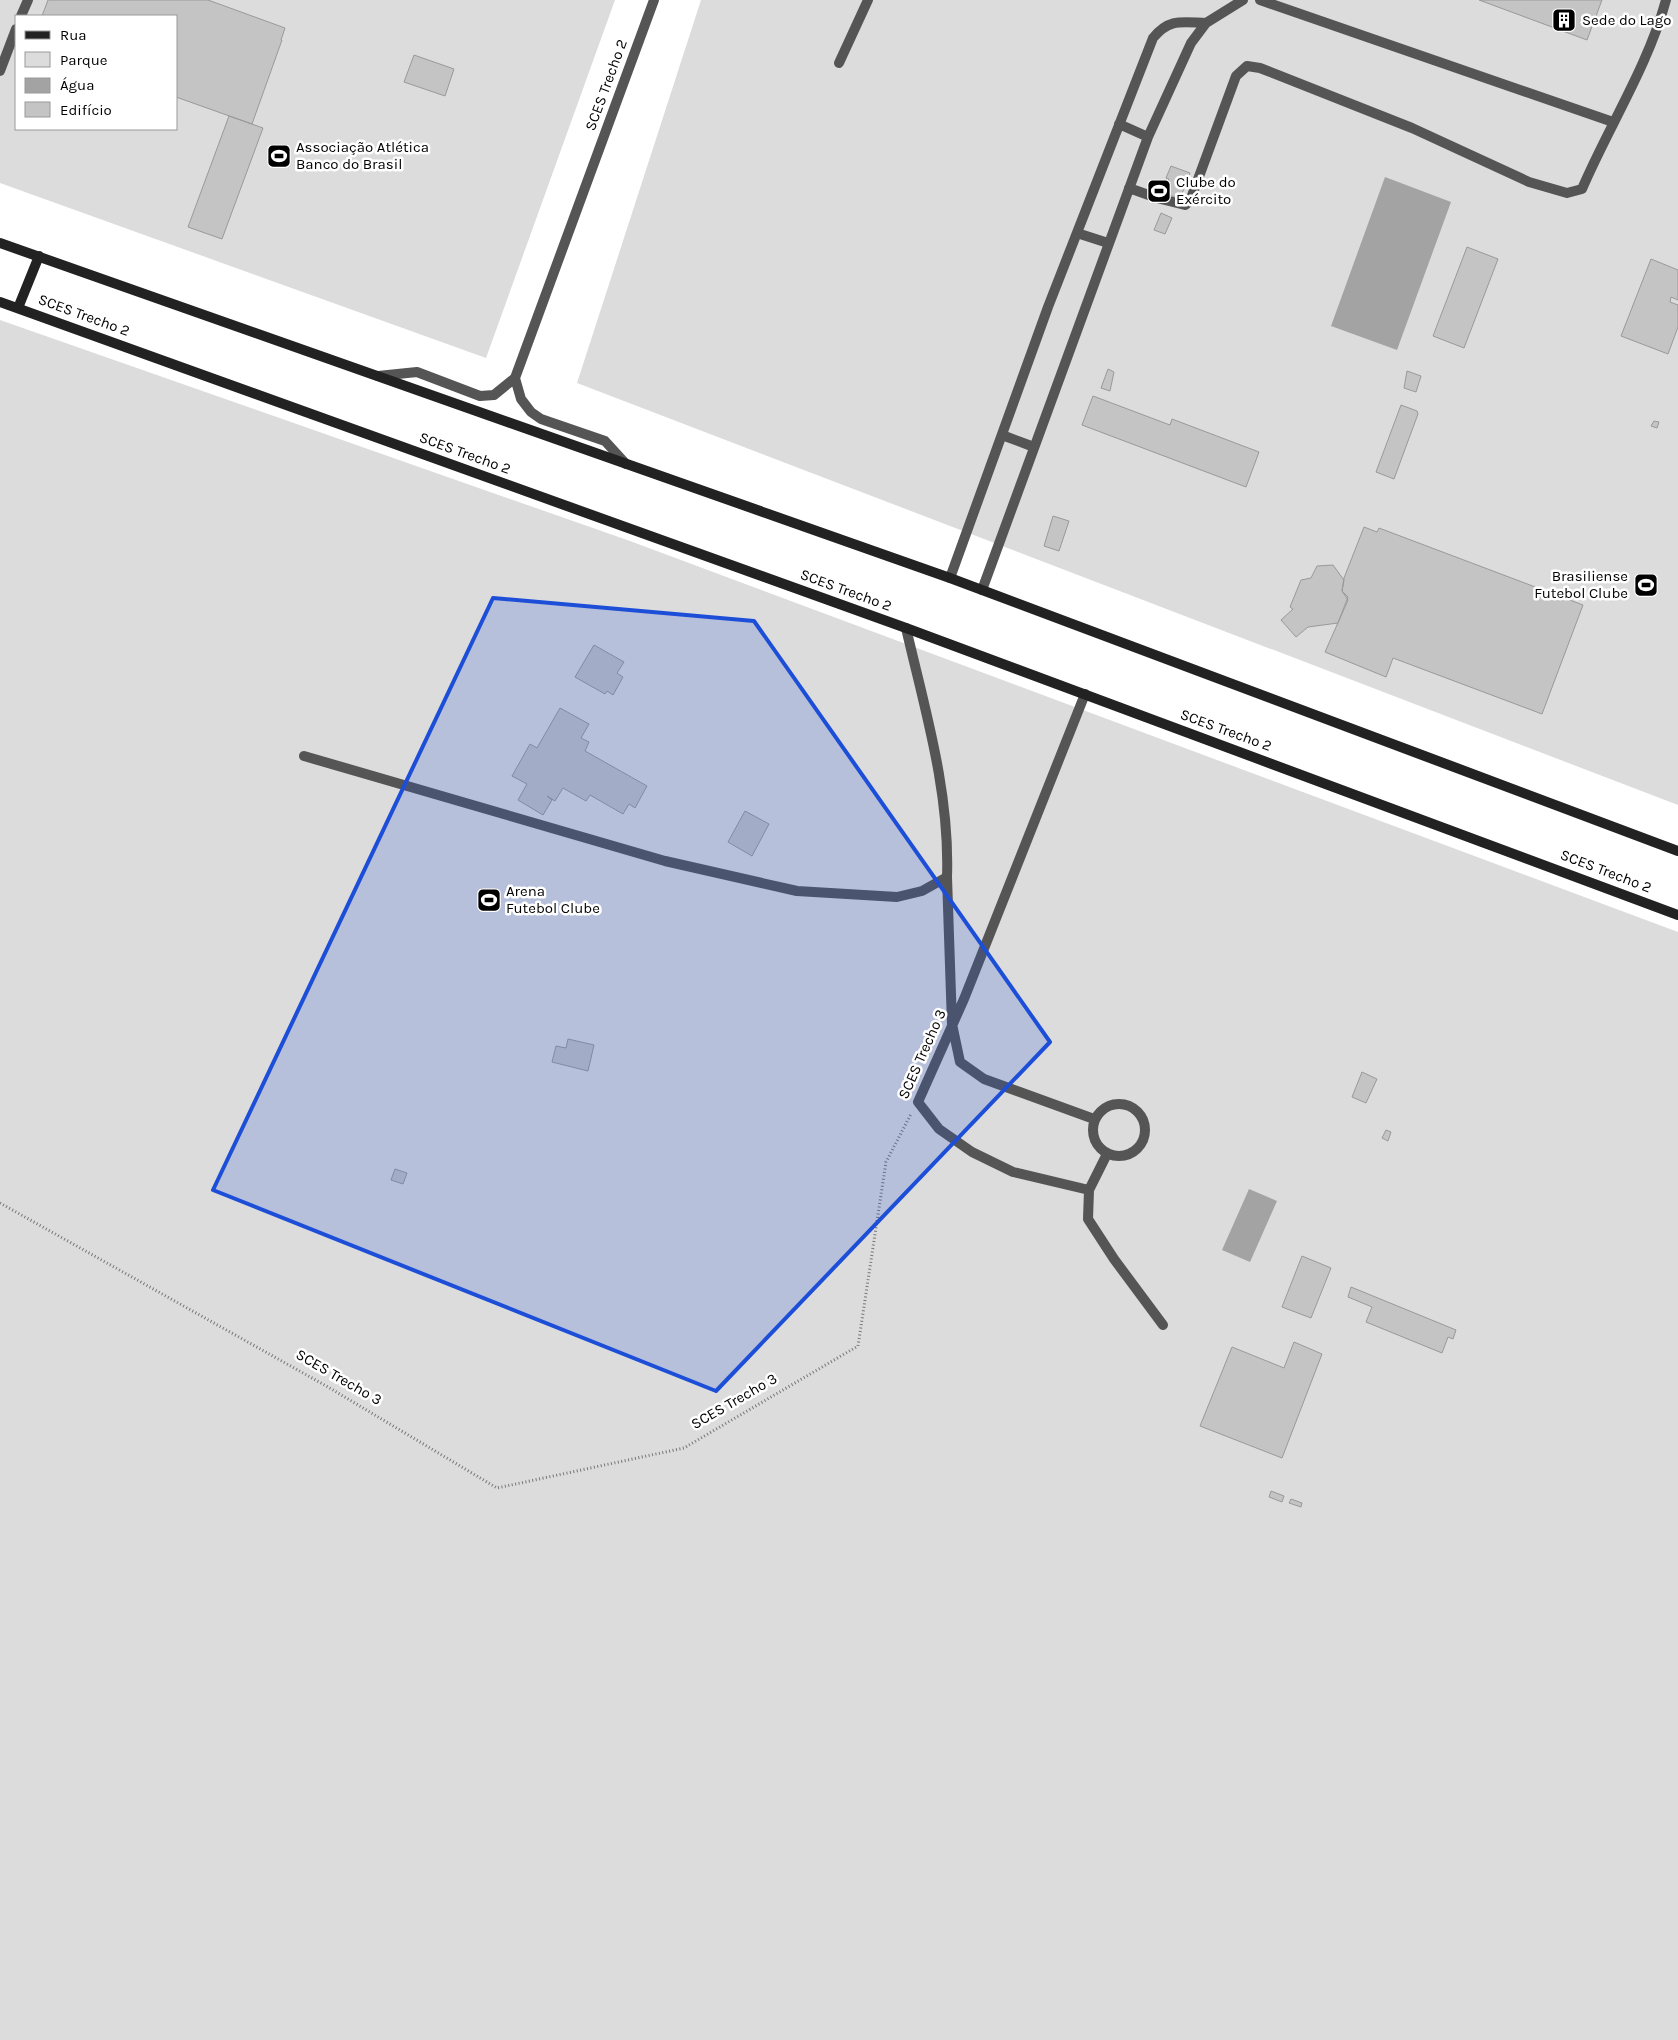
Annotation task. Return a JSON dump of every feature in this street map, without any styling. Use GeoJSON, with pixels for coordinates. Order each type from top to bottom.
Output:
{"type":"FeatureCollection","features":[{"type":"Feature","properties":{"kind":"main road"},"geometry":{"type":"LineString","coordinates":[[0,243],[950,578],[1678,851]]}},
{"type":"Feature","properties":{"kind":"main road"},"geometry":{"type":"LineString","coordinates":[[18,308],[39,256]]}},
{"type":"Feature","properties":{"kind":"main road","name":"SCES Trecho 2"},"geometry":{"type":"LineString","coordinates":[[0,302],[906,628],[1678,915]]}},
{"type":"Feature","properties":{"kind":"lane"},"geometry":{"type":"LineString","coordinates":[[21,15],[28,0]]}},
{"type":"Feature","properties":{"kind":"lane","name":"SCES Trecho 2"},"geometry":{"type":"LineString","coordinates":[[515,378],[654,0]]}},
{"type":"Feature","properties":{"kind":"lane"},"geometry":{"type":"LineString","coordinates":[[839,63],[868,0]]}},
{"type":"Feature","properties":{"kind":"lane"},"geometry":{"type":"LineString","coordinates":[[982,590],[1148,137],[1191,43],[1206,23],[1243,0]]}},
{"type":"Feature","properties":{"kind":"lane"},"geometry":{"type":"LineString","coordinates":[[1260,0],[1613,122]]}},
{"type":"Feature","properties":{"kind":"lane"},"geometry":{"type":"LineString","coordinates":[[1129,188],[1185,205],[1190,201],[1236,76],[1248,66],[1260,68],[1412,128],[1529,182],[1567,193],[1582,189],[1659,23],[1666,0]]}},
{"type":"Feature","properties":{"kind":"lane"},"geometry":{"type":"LineString","coordinates":[[950,578],[1077,233],[1153,38],[1160,29],[1173,24],[1206,23]]}},
{"type":"Feature","properties":{"kind":"lane"},"geometry":{"type":"LineString","coordinates":[[0,71],[15,32]]}},
{"type":"Feature","properties":{"kind":"lane"},"geometry":{"type":"LineString","coordinates":[[1119,124],[1148,137]]}},
{"type":"Feature","properties":{"kind":"lane"},"geometry":{"type":"LineString","coordinates":[[1077,233],[1108,243]]}},
{"type":"Feature","properties":{"kind":"lane"},"geometry":{"type":"LineString","coordinates":[[378,376],[417,372],[480,396],[494,395],[515,378],[521,399],[531,412],[541,419],[605,441],[626,464]]}},
{"type":"Feature","properties":{"kind":"lane"},"geometry":{"type":"LineString","coordinates":[[1002,436],[1034,447]]}},
{"type":"Feature","properties":{"kind":"lane"},"geometry":{"type":"LineString","coordinates":[[906,628],[937,760],[944,811],[948,877],[952,1024],[960,1062],[984,1078],[1094,1118]]}},
{"type":"Feature","properties":{"kind":"lane","name":"SCES Trecho 3"},"geometry":{"type":"LineString","coordinates":[[918,1102],[952,1024],[1085,694]]}},
{"type":"Feature","properties":{"kind":"lane"},"geometry":{"type":"LineString","coordinates":[[304,756],[665,861],[797,891],[897,897],[922,891],[948,877]]}},
{"type":"Feature","properties":{"kind":"lane"},"geometry":{"type":"LineString","coordinates":[[918,1102],[939,1129],[972,1152],[1013,1172],[1089,1190]]}},
{"type":"Feature","properties":{"kind":"lane"},"geometry":{"type":"LineString","coordinates":[[1120,1103],[1130,1106],[1138,1112],[1144,1121],[1143,1141],[1137,1149],[1128,1155],[1107,1154],[1099,1148],[1094,1139],[1092,1129],[1094,1118],[1100,1110],[1109,1105],[1120,1103]]}},
{"type":"Feature","properties":{"kind":"lane"},"geometry":{"type":"LineString","coordinates":[[1107,1154],[1089,1190],[1088,1219],[1114,1259],[1163,1325]]}},
{"type":"Feature","properties":{"kind":"path","name":"SCES Trecho 3"},"geometry":{"type":"LineString","coordinates":[[0,1203],[328,1387],[497,1488],[684,1448],[858,1346],[886,1162],[918,1102]]}},
{"type":"Feature","properties":{"kind":"highlighted area"},"geometry":{"type":"Polygon","coordinates":[[[493,598],[754,621],[1050,1042],[716,1391],[213,1190],[493,598]]]}},
{"type":"Feature","properties":{"kind":"green space","name":"Associação Atlética Banco do Brasil"},"geometry":{"type":"Polygon","coordinates":[[[0,0],[615,0],[486,358],[0,183],[0,0]]]}},
{"type":"Feature","properties":{"kind":"green space","name":"Clube do Exército"},"geometry":{"type":"Polygon","coordinates":[[[701,0],[1678,0],[1678,805],[577,383],[701,0]]]}},
{"type":"Feature","properties":{"kind":"green space"},"geometry":{"type":"Polygon","coordinates":[[[0,320],[630,541],[1678,932],[1678,2040],[0,2040],[0,320]]]}},
{"type":"Feature","properties":{"kind":"water"},"geometry":{"type":"Polygon","coordinates":[[[1385,177],[1451,202],[1397,350],[1331,326],[1385,177]]]}},
{"type":"Feature","properties":{"kind":"water"},"geometry":{"type":"Polygon","coordinates":[[[1249,1189],[1277,1201],[1250,1262],[1222,1250],[1249,1189]]]}},
{"type":"Feature","properties":{"kind":"building"},"geometry":{"type":"Polygon","coordinates":[[[48,0],[208,0],[285,28],[252,124],[178,98],[178,15],[42,15],[48,0]]]}},
{"type":"Feature","properties":{"kind":"building","name":"Sede do Lago"},"geometry":{"type":"Polygon","coordinates":[[[1479,0],[1602,0],[1587,40],[1479,0]]]}},
{"type":"Feature","properties":{"kind":"building"},"geometry":{"type":"Polygon","coordinates":[[[414,55],[454,69],[445,96],[404,82],[414,55]]]}},
{"type":"Feature","properties":{"kind":"building"},"geometry":{"type":"Polygon","coordinates":[[[229,116],[263,128],[222,239],[188,227],[229,116]]]}},
{"type":"Feature","properties":{"kind":"building"},"geometry":{"type":"Polygon","coordinates":[[[1171,166],[1190,173],[1180,199],[1164,193],[1169,179],[1166,178],[1171,166]]]}},
{"type":"Feature","properties":{"kind":"building"},"geometry":{"type":"Polygon","coordinates":[[[1161,213],[1172,218],[1165,234],[1154,230],[1161,213]]]}},
{"type":"Feature","properties":{"kind":"building"},"geometry":{"type":"Polygon","coordinates":[[[1467,247],[1498,259],[1464,348],[1433,336],[1467,247]]]}},
{"type":"Feature","properties":{"kind":"building"},"geometry":{"type":"Polygon","coordinates":[[[1651,259],[1678,270],[1678,300],[1671,297],[1670,302],[1678,305],[1678,327],[1668,354],[1621,336],[1651,259]]]}},
{"type":"Feature","properties":{"kind":"building"},"geometry":{"type":"Polygon","coordinates":[[[1108,369],[1114,372],[1110,391],[1101,388],[1108,369]]]}},
{"type":"Feature","properties":{"kind":"building"},"geometry":{"type":"Polygon","coordinates":[[[1407,371],[1421,376],[1416,392],[1404,388],[1407,371]]]}},
{"type":"Feature","properties":{"kind":"building"},"geometry":{"type":"Polygon","coordinates":[[[1093,396],[1170,425],[1172,419],[1259,452],[1246,487],[1082,425],[1093,396]]]}},
{"type":"Feature","properties":{"kind":"building"},"geometry":{"type":"Polygon","coordinates":[[[1401,405],[1417,411],[1418,414],[1394,479],[1376,472],[1401,405]]]}},
{"type":"Feature","properties":{"kind":"building"},"geometry":{"type":"Polygon","coordinates":[[[1654,421],[1659,422],[1657,428],[1651,426],[1654,421]]]}},
{"type":"Feature","properties":{"kind":"building"},"geometry":{"type":"Polygon","coordinates":[[[1053,516],[1069,521],[1059,551],[1044,546],[1053,516]]]}},
{"type":"Feature","properties":{"kind":"building"},"geometry":{"type":"Polygon","coordinates":[[[1364,527],[1377,532],[1379,528],[1583,605],[1542,714],[1393,658],[1386,677],[1325,652],[1348,600],[1342,591],[1344,578],[1364,527]]]}},
{"type":"Feature","properties":{"kind":"building"},"geometry":{"type":"Polygon","coordinates":[[[1333,565],[1344,580],[1342,591],[1348,597],[1338,623],[1308,627],[1296,637],[1281,620],[1293,609],[1290,607],[1301,580],[1311,578],[1317,566],[1333,565]]]}},
{"type":"Feature","properties":{"kind":"building"},"geometry":{"type":"Polygon","coordinates":[[[594,645],[624,662],[617,673],[623,677],[613,695],[607,691],[605,694],[575,677],[594,645]]]}},
{"type":"Feature","properties":{"kind":"building"},"geometry":{"type":"Polygon","coordinates":[[[560,708],[589,724],[581,738],[589,742],[585,751],[647,786],[635,808],[629,804],[623,814],[590,795],[586,801],[563,788],[555,801],[547,796],[552,800],[543,815],[518,800],[527,784],[512,776],[530,744],[537,748],[560,708]]]}},
{"type":"Feature","properties":{"kind":"building"},"geometry":{"type":"Polygon","coordinates":[[[745,811],[769,824],[752,856],[728,842],[745,811]]]}},
{"type":"Feature","properties":{"kind":"building"},"geometry":{"type":"Polygon","coordinates":[[[568,1039],[594,1045],[588,1071],[552,1062],[556,1046],[566,1048],[568,1039]]]}},
{"type":"Feature","properties":{"kind":"building"},"geometry":{"type":"Polygon","coordinates":[[[1362,1072],[1377,1079],[1366,1103],[1352,1097],[1362,1072]]]}},
{"type":"Feature","properties":{"kind":"building"},"geometry":{"type":"Polygon","coordinates":[[[1386,1130],[1391,1132],[1388,1141],[1382,1138],[1386,1130]]]}},
{"type":"Feature","properties":{"kind":"building"},"geometry":{"type":"Polygon","coordinates":[[[395,1169],[407,1173],[403,1184],[391,1180],[395,1169]]]}},
{"type":"Feature","properties":{"kind":"building"},"geometry":{"type":"Polygon","coordinates":[[[1302,1256],[1331,1268],[1311,1318],[1282,1307],[1302,1256]]]}},
{"type":"Feature","properties":{"kind":"building"},"geometry":{"type":"Polygon","coordinates":[[[1351,1287],[1456,1330],[1453,1339],[1448,1337],[1442,1353],[1366,1322],[1372,1307],[1348,1297],[1351,1287]]]}},
{"type":"Feature","properties":{"kind":"building"},"geometry":{"type":"Polygon","coordinates":[[[1294,1342],[1322,1354],[1282,1458],[1200,1426],[1232,1347],[1284,1368],[1294,1342]]]}},
{"type":"Feature","properties":{"kind":"building"},"geometry":{"type":"Polygon","coordinates":[[[1271,1491],[1284,1496],[1282,1502],[1269,1497],[1271,1491]]]}},
{"type":"Feature","properties":{"kind":"building"},"geometry":{"type":"Polygon","coordinates":[[[1291,1499],[1302,1503],[1301,1507],[1289,1503],[1291,1499]]]}},
{"type":"Feature","properties":{"kind":"place","name":"Sede do Lago"},"geometry":{"type":"Point","coordinates":[1564,20]}},
{"type":"Feature","properties":{"kind":"place","name":"Associação Atlética Banco do Brasil"},"geometry":{"type":"Point","coordinates":[279,156]}},
{"type":"Feature","properties":{"kind":"place","name":"Clube do Exército"},"geometry":{"type":"Point","coordinates":[1159,191]}},
{"type":"Feature","properties":{"kind":"place","name":"Brasiliense Futebol Clube"},"geometry":{"type":"Point","coordinates":[1646,585]}},
{"type":"Feature","properties":{"kind":"place","name":"Arena Futebol Clube"},"geometry":{"type":"Point","coordinates":[489,900]}}]}
